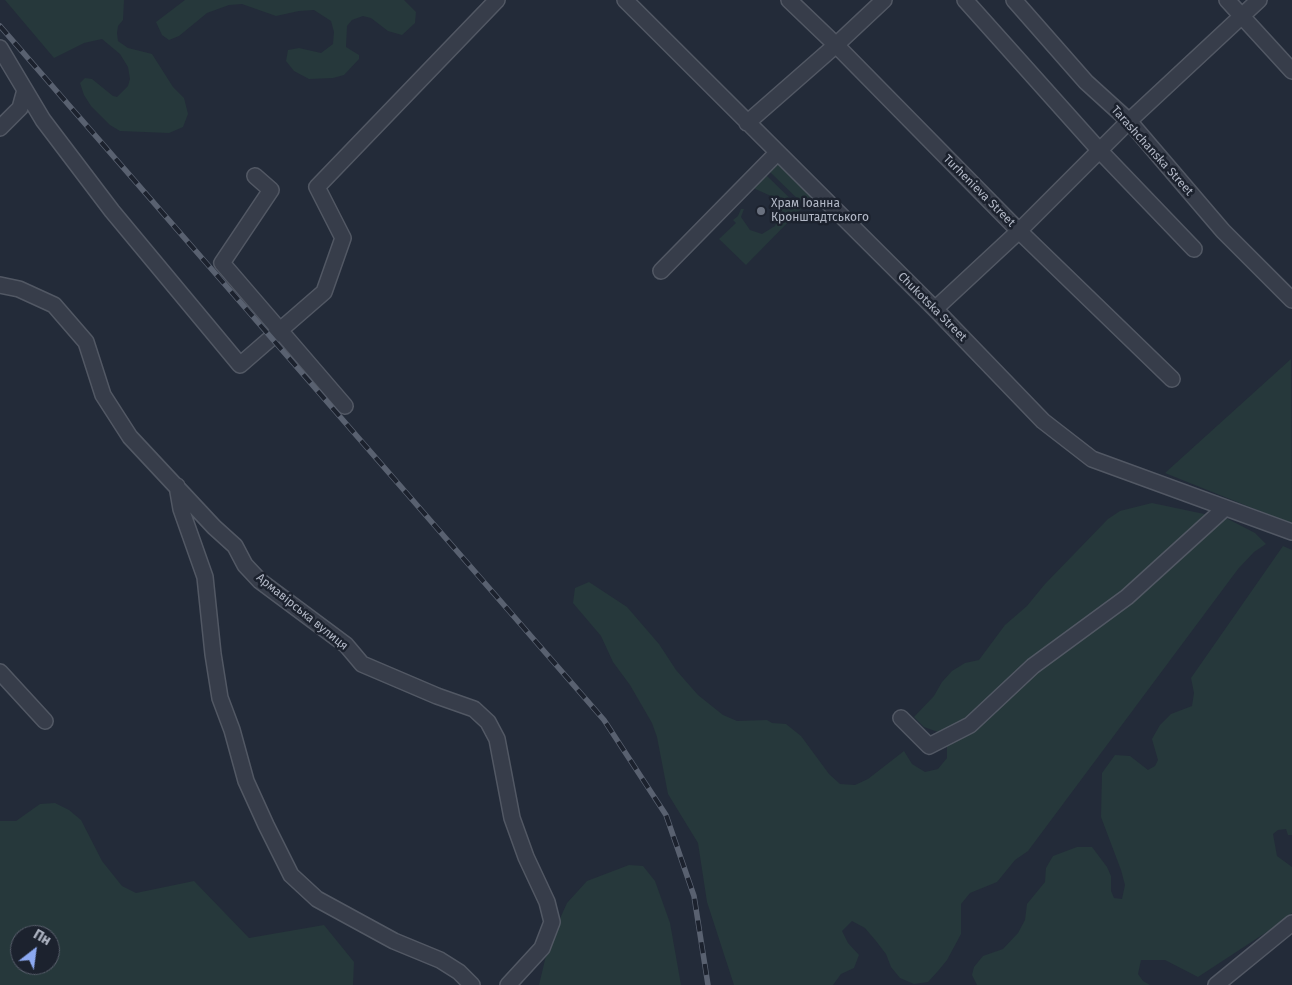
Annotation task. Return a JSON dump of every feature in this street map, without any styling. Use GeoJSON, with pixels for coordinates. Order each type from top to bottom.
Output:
{"type":"FeatureCollection","features":[{"type":"Feature","properties":{"kind":"street"},"geometry":{"type":"LineString","coordinates":[[0,48],[43,120],[112,211],[240,365],[324,292],[343,238],[317,187],[497,0]]}},
{"type":"Feature","properties":{"kind":"street","name":"Chukotska Street"},"geometry":{"type":"LineString","coordinates":[[625,0],[935,309],[1043,421],[1092,459],[1292,532]]}},
{"type":"Feature","properties":{"kind":"street","name":"Turhenieva Street"},"geometry":{"type":"LineString","coordinates":[[789,0],[836,45],[1018,231],[1172,379]]}},
{"type":"Feature","properties":{"kind":"street"},"geometry":{"type":"LineString","coordinates":[[747,123],[884,0]]}},
{"type":"Feature","properties":{"kind":"street"},"geometry":{"type":"LineString","coordinates":[[965,0],[1100,150],[1194,250]]}},
{"type":"Feature","properties":{"kind":"street","name":"Tarashchanska Street"},"geometry":{"type":"LineString","coordinates":[[1014,0],[1086,82],[1129,121],[1223,232],[1292,300]]}},
{"type":"Feature","properties":{"kind":"street"},"geometry":{"type":"LineString","coordinates":[[1227,0],[1292,71]]}},
{"type":"Feature","properties":{"kind":"street"},"geometry":{"type":"LineString","coordinates":[[935,309],[1018,231],[1129,121],[1259,0]]}},
{"type":"Feature","properties":{"kind":"street"},"geometry":{"type":"LineString","coordinates":[[0,128],[20,108],[26,90]]}},
{"type":"Feature","properties":{"kind":"street"},"geometry":{"type":"LineString","coordinates":[[661,271],[777,152]]}},
{"type":"Feature","properties":{"kind":"street"},"geometry":{"type":"LineString","coordinates":[[255,176],[271,190],[222,262],[345,406]]}},
{"type":"Feature","properties":{"kind":"street","name":"Армавірська вулиця"},"geometry":{"type":"LineString","coordinates":[[0,285],[18,289],[54,305],[86,342],[103,395],[130,437],[214,527],[235,546],[245,565],[260,581],[346,646],[362,664],[437,696],[474,709],[488,722],[496,740],[512,818],[526,857],[547,902],[552,922],[542,948],[508,985]]}},
{"type":"Feature","properties":{"kind":"street"},"geometry":{"type":"LineString","coordinates":[[177,486],[181,509],[205,578],[220,698],[232,730],[246,780],[291,875],[317,898],[394,941],[440,960],[459,972],[472,985]]}},
{"type":"Feature","properties":{"kind":"street"},"geometry":{"type":"LineString","coordinates":[[901,718],[929,746],[970,726],[1033,666],[1127,597],[1225,508]]}},
{"type":"Feature","properties":{"kind":"street"},"geometry":{"type":"LineString","coordinates":[[0,672],[46,721]]}},
{"type":"Feature","properties":{"kind":"street"},"geometry":{"type":"LineString","coordinates":[[1216,985],[1292,923]]}},
{"type":"Feature","properties":{"kind":"shaded area"},"geometry":{"type":"Polygon","coordinates":[[[5,0],[124,0],[123,20],[118,26],[118,41],[128,48],[152,54],[173,87],[184,98],[188,114],[183,127],[169,133],[120,131],[110,125],[91,106],[84,95],[80,83],[85,78],[92,79],[113,96],[117,97],[128,86],[130,79],[128,67],[120,54],[102,39],[84,43],[54,58],[5,0]]]}},
{"type":"Feature","properties":{"kind":"shaded area"},"geometry":{"type":"Polygon","coordinates":[[[185,0],[404,0],[416,12],[415,23],[402,35],[388,31],[371,18],[363,16],[352,20],[347,26],[346,47],[359,55],[359,59],[344,75],[333,78],[309,79],[294,71],[286,61],[288,50],[299,48],[321,53],[333,44],[334,32],[331,21],[314,10],[276,16],[242,4],[229,5],[207,13],[179,36],[169,40],[162,35],[156,22],[185,0]]]}},
{"type":"Feature","properties":{"kind":"shaded area"},"geometry":{"type":"Polygon","coordinates":[[[779,160],[826,209],[812,199],[805,206],[769,171],[779,160]]]}},
{"type":"Feature","properties":{"kind":"shaded area"},"geometry":{"type":"Polygon","coordinates":[[[766,171],[767,176],[798,206],[803,207],[746,265],[719,239],[736,223],[733,220],[738,216],[741,209],[744,209],[741,217],[750,230],[762,234],[775,226],[780,213],[771,196],[751,187],[766,171]]]}},
{"type":"Feature","properties":{"kind":"shaded area"},"geometry":{"type":"Polygon","coordinates":[[[1291,359],[1292,524],[1165,473],[1291,359]]]}},
{"type":"Feature","properties":{"kind":"shaded area"},"geometry":{"type":"Polygon","coordinates":[[[1152,503],[1228,519],[1255,533],[1266,544],[1254,552],[1238,569],[1028,851],[1015,860],[997,882],[970,893],[961,904],[961,934],[947,960],[938,971],[928,982],[914,984],[900,978],[891,967],[886,954],[876,941],[865,928],[852,921],[842,931],[848,943],[859,955],[854,968],[841,974],[833,985],[734,985],[707,902],[698,843],[668,794],[657,737],[652,723],[630,685],[613,662],[601,636],[573,603],[575,588],[589,582],[627,607],[659,644],[676,670],[698,695],[723,715],[737,721],[767,720],[772,723],[786,724],[801,736],[829,774],[840,784],[855,785],[868,779],[904,751],[912,764],[925,772],[938,769],[947,758],[947,744],[938,732],[924,727],[914,717],[934,696],[942,682],[952,671],[965,663],[979,660],[1005,625],[1027,606],[1045,584],[1108,519],[1120,511],[1152,503]]]}},
{"type":"Feature","properties":{"kind":"shaded area"},"geometry":{"type":"Polygon","coordinates":[[[1283,546],[1292,550],[1292,835],[1288,835],[1286,829],[1278,830],[1273,834],[1277,856],[1292,867],[1292,913],[1282,922],[1198,977],[1165,960],[1141,960],[1138,974],[1143,981],[1150,985],[977,985],[972,975],[974,967],[983,956],[1003,949],[1018,933],[1025,920],[1027,904],[1045,882],[1046,868],[1053,856],[1077,847],[1092,847],[1107,867],[1111,876],[1111,891],[1114,898],[1122,899],[1125,885],[1101,817],[1102,773],[1115,755],[1130,756],[1148,770],[1155,766],[1158,760],[1152,739],[1160,725],[1171,714],[1192,706],[1194,693],[1191,678],[1283,546]]]}},
{"type":"Feature","properties":{"kind":"shaded area"},"geometry":{"type":"Polygon","coordinates":[[[55,803],[69,810],[81,820],[102,861],[122,886],[136,893],[194,881],[249,938],[324,925],[354,962],[353,985],[0,985],[0,821],[16,821],[40,804],[55,803]]]}},
{"type":"Feature","properties":{"kind":"shaded area"},"geometry":{"type":"Polygon","coordinates":[[[629,865],[643,866],[655,881],[670,923],[681,985],[539,985],[549,943],[567,903],[587,881],[629,865]]]}},
{"type":"Feature","properties":{"kind":"railway"},"geometry":{"type":"LineString","coordinates":[[0,26],[604,720],[666,815],[694,896],[708,985]]}},
{"type":"Feature","properties":{"kind":"place","name":"Храм Іоанна Кронштадтського"},"geometry":{"type":"Point","coordinates":[761,211]}}]}
